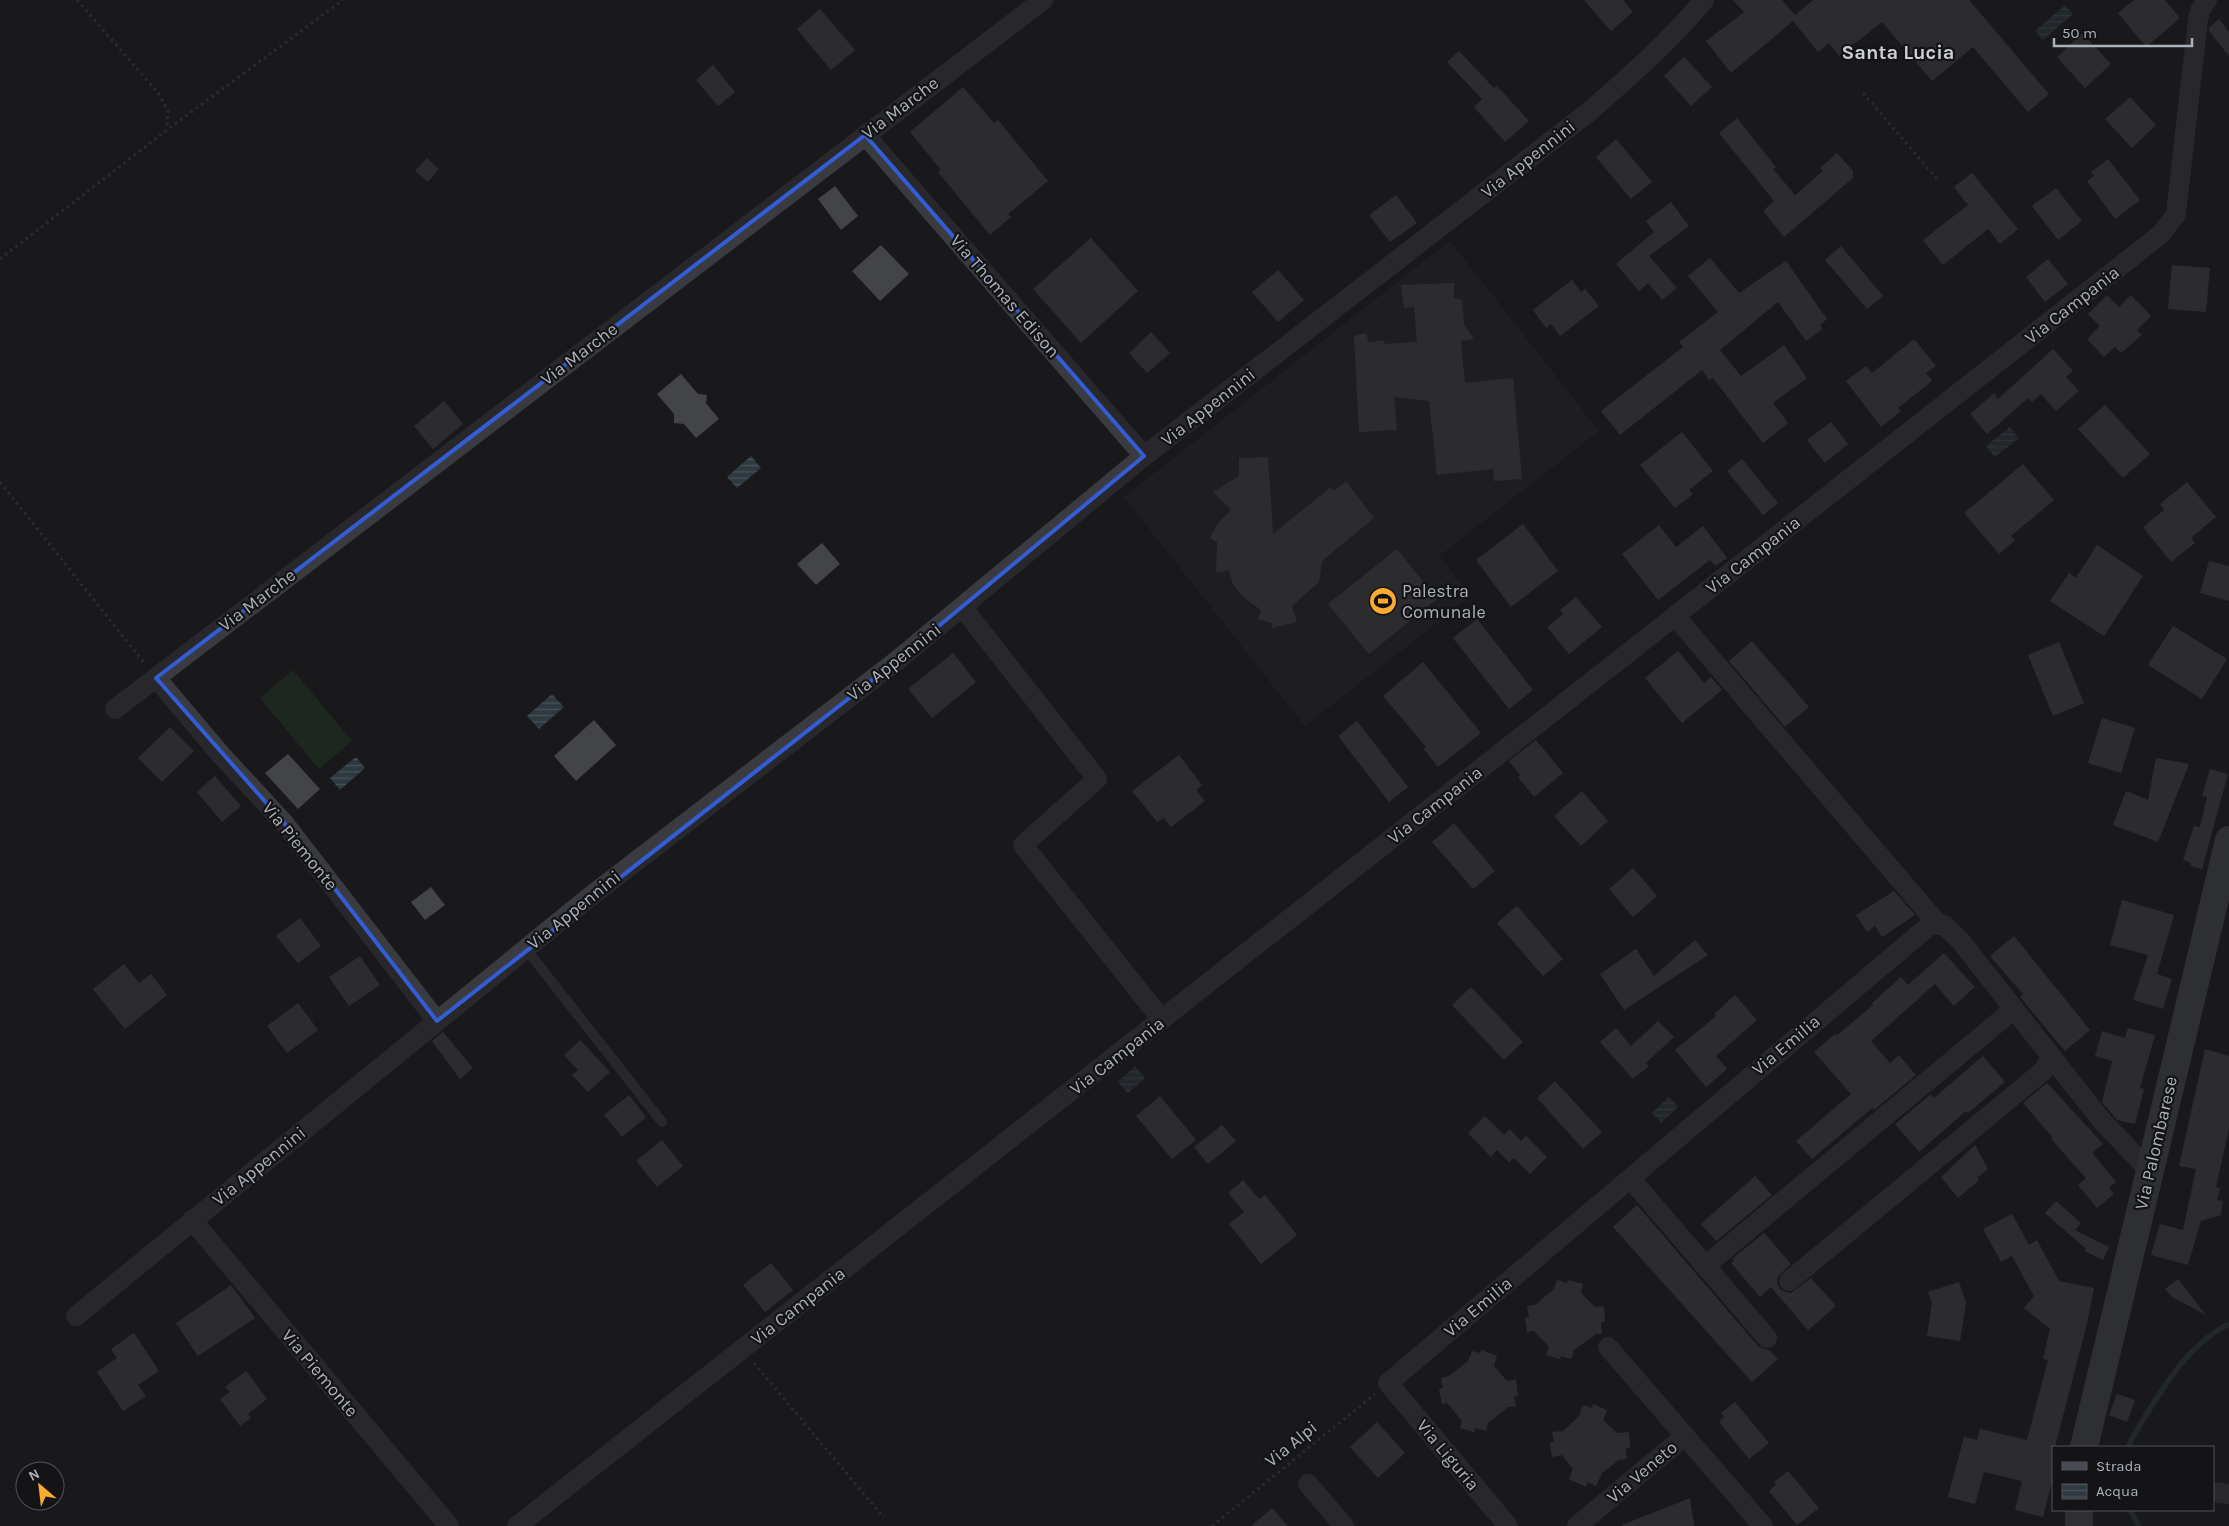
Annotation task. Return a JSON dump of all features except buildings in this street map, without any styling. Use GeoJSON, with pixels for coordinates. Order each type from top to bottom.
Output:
{"type":"FeatureCollection","features":[{"type":"Feature","properties":{"kind":"main road","name":"Via Palombarese"},"geometry":{"type":"LineString","coordinates":[[2084,1446],[2229,840]]}},
{"type":"Feature","properties":{"kind":"main road"},"geometry":{"type":"LineString","coordinates":[[2079,1511],[2079,1526]]}},
{"type":"Feature","properties":{"kind":"street","name":"Via Marche"},"geometry":{"type":"LineString","coordinates":[[115,709],[1043,0]]}},
{"type":"Feature","properties":{"kind":"street","name":"Via Appennini"},"geometry":{"type":"LineString","coordinates":[[76,1316],[636,860],[963,608],[1144,456],[1590,111],[1646,74],[1675,33],[1704,0]]}},
{"type":"Feature","properties":{"kind":"street","name":"Via Campania"},"geometry":{"type":"LineString","coordinates":[[517,1526],[2168,228],[2176,214],[2198,19],[2200,11],[2207,0]]}},
{"type":"Feature","properties":{"kind":"street","name":"Via Thomas Edison"},"geometry":{"type":"LineString","coordinates":[[865,135],[1144,456]]}},
{"type":"Feature","properties":{"kind":"street"},"geometry":{"type":"LineString","coordinates":[[963,608],[1098,779],[1023,845],[1162,1020]]}},
{"type":"Feature","properties":{"kind":"street"},"geometry":{"type":"LineString","coordinates":[[1675,616],[1938,924],[1944,925],[1959,938],[2102,1121],[2150,1171]]}},
{"type":"Feature","properties":{"kind":"street","name":"Via Piemonte"},"geometry":{"type":"LineString","coordinates":[[156,678],[222,756],[284,823],[437,1021]]}},
{"type":"Feature","properties":{"kind":"street","name":"Via Emilia"},"geometry":{"type":"LineString","coordinates":[[1388,1383],[1924,929],[1938,924]]}},
{"type":"Feature","properties":{"kind":"street"},"geometry":{"type":"LineString","coordinates":[[1705,1266],[2014,1010]]}},
{"type":"Feature","properties":{"kind":"street"},"geometry":{"type":"LineString","coordinates":[[1789,1282],[2043,1072],[2052,1057]]}},
{"type":"Feature","properties":{"kind":"street"},"geometry":{"type":"LineString","coordinates":[[1630,1178],[1767,1338]]}},
{"type":"Feature","properties":{"kind":"street","name":"Via Piemonte"},"geometry":{"type":"LineString","coordinates":[[192,1220],[449,1526]]}},
{"type":"Feature","properties":{"kind":"street"},"geometry":{"type":"LineString","coordinates":[[1608,1347],[1686,1436]]}},
{"type":"Feature","properties":{"kind":"street","name":"Via Liguria"},"geometry":{"type":"LineString","coordinates":[[1388,1383],[1508,1526]]}},
{"type":"Feature","properties":{"kind":"street","name":"Via Veneto"},"geometry":{"type":"LineString","coordinates":[[1577,1526],[1686,1436],[1763,1526]]}},
{"type":"Feature","properties":{"kind":"street"},"geometry":{"type":"LineString","coordinates":[[1308,1484],[1344,1526]]}},
{"type":"Feature","properties":{"kind":"street"},"geometry":{"type":"LineString","coordinates":[[2214,1492],[2229,1494]]}},
{"type":"Feature","properties":{"kind":"lane"},"geometry":{"type":"LineString","coordinates":[[526,949],[662,1122]]}},
{"type":"Feature","properties":{"kind":"path"},"geometry":{"type":"LineString","coordinates":[[77,0],[159,94],[168,111],[167,130]]}},
{"type":"Feature","properties":{"kind":"path"},"geometry":{"type":"LineString","coordinates":[[0,259],[167,130],[343,0]]}},
{"type":"Feature","properties":{"kind":"path"},"geometry":{"type":"LineString","coordinates":[[1863,93],[1936,179]]}},
{"type":"Feature","properties":{"kind":"path"},"geometry":{"type":"LineString","coordinates":[[0,482],[156,678]]}},
{"type":"Feature","properties":{"kind":"path"},"geometry":{"type":"LineString","coordinates":[[743,1350],[884,1518]]}},
{"type":"Feature","properties":{"kind":"path","name":"Via Alpi"},"geometry":{"type":"LineString","coordinates":[[1212,1526],[1388,1383]]}},
{"type":"Feature","properties":{"kind":"highlighted area"},"geometry":{"type":"Polygon","coordinates":[[[865,135],[1144,456],[894,663],[437,1021],[284,823],[156,678],[865,135]]]}},
{"type":"Feature","properties":{"kind":"shaded area"},"geometry":{"type":"Polygon","coordinates":[[[1450,241],[1599,431],[1439,556],[1471,596],[1305,726],[1124,497],[1450,241]]]}},
{"type":"Feature","properties":{"kind":"shaded area"},"geometry":{"type":"Polygon","coordinates":[[[293,670],[352,741],[319,769],[260,698],[293,670]]]}},
{"type":"Feature","properties":{"kind":"water"},"geometry":{"type":"Polygon","coordinates":[[[2065,5],[2073,14],[2043,40],[2035,31],[2065,5]]]}},
{"type":"Feature","properties":{"kind":"water"},"geometry":{"type":"Polygon","coordinates":[[[2010,427],[2019,438],[1995,457],[1986,446],[2010,427]]]}},
{"type":"Feature","properties":{"kind":"water"},"geometry":{"type":"Polygon","coordinates":[[[751,456],[761,468],[737,488],[727,477],[751,456]]]}},
{"type":"Feature","properties":{"kind":"water"},"geometry":{"type":"Polygon","coordinates":[[[552,694],[564,707],[539,729],[527,716],[552,694]]]}},
{"type":"Feature","properties":{"kind":"water"},"geometry":{"type":"Polygon","coordinates":[[[356,757],[365,768],[340,790],[330,778],[356,757]]]}},
{"type":"Feature","properties":{"kind":"water"},"geometry":{"type":"Polygon","coordinates":[[[1135,1066],[1145,1078],[1128,1093],[1118,1082],[1135,1066]]]}},
{"type":"Feature","properties":{"kind":"water"},"geometry":{"type":"Polygon","coordinates":[[[1669,1097],[1678,1107],[1661,1123],[1652,1113],[1669,1097]]]}},
{"type":"Feature","properties":{"kind":"waterway"},"geometry":{"type":"LineString","coordinates":[[2129,1446],[2161,1392],[2186,1358],[2205,1339],[2229,1324]]}},
{"type":"Feature","properties":{"kind":"waterway"},"geometry":{"type":"LineString","coordinates":[[2131,1511],[2139,1526]]}},
{"type":"Feature","properties":{"kind":"place","name":"Palestra Comunale"},"geometry":{"type":"Point","coordinates":[1383,601]}},
{"type":"Feature","properties":{"kind":"district","name":"Santa Lucia"},"geometry":{"type":"Point","coordinates":[1898,52]}}]}
